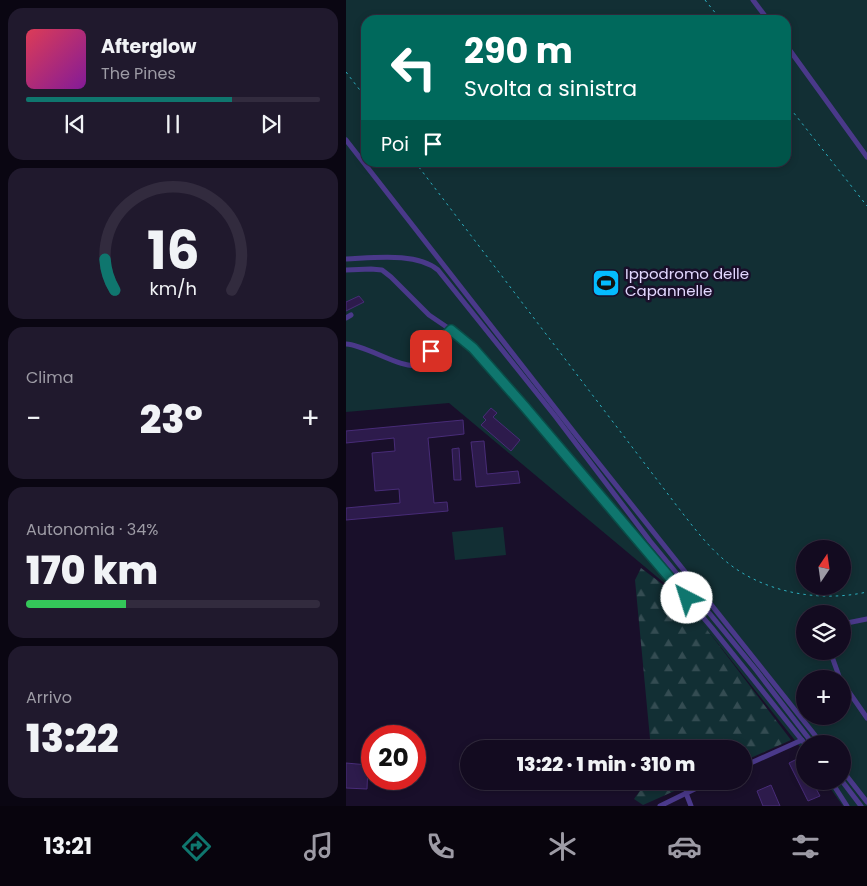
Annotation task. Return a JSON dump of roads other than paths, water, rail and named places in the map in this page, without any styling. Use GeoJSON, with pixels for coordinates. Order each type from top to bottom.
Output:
{"type":"FeatureCollection","features":[{"type":"Feature","properties":{"kind":"lane"},"geometry":{"type":"LineString","coordinates":[[753,0],[764,15]]}},
{"type":"Feature","properties":{"kind":"lane"},"geometry":{"type":"LineString","coordinates":[[791,52],[867,157]]}},
{"type":"Feature","properties":{"kind":"lane"},"geometry":{"type":"LineString","coordinates":[[346,140],[361,159]]}},
{"type":"Feature","properties":{"kind":"lane"},"geometry":{"type":"LineString","coordinates":[[367,167],[577,436],[815,735]]}},
{"type":"Feature","properties":{"kind":"lane"},"geometry":{"type":"LineString","coordinates":[[346,259],[409,259],[426,262],[438,270],[806,735]]}},
{"type":"Feature","properties":{"kind":"lane"},"geometry":{"type":"LineString","coordinates":[[346,270],[371,268],[382,270],[429,315],[473,348],[712,628],[798,735]]}},
{"type":"Feature","properties":{"kind":"lane"},"geometry":{"type":"LineString","coordinates":[[346,344],[361,346],[404,365],[415,366],[451,330]]}},
{"type":"Feature","properties":{"kind":"lane"},"geometry":{"type":"LineString","coordinates":[[851,622],[867,618]]}},
{"type":"Feature","properties":{"kind":"lane"},"geometry":{"type":"LineString","coordinates":[[851,695],[867,718]]}},
{"type":"Feature","properties":{"kind":"lane"},"geometry":{"type":"LineString","coordinates":[[752,763],[796,745]]}},
{"type":"Feature","properties":{"kind":"lane"},"geometry":{"type":"LineString","coordinates":[[851,782],[867,802]]}},
{"type":"Feature","properties":{"kind":"lane"},"geometry":{"type":"LineString","coordinates":[[660,806],[692,790]]}},
{"type":"Feature","properties":{"kind":"lane"},"geometry":{"type":"LineString","coordinates":[[837,790],[848,806]]}},
{"type":"Feature","properties":{"kind":"lane"},"geometry":{"type":"LineString","coordinates":[[849,790],[861,806]]}},
{"type":"Feature","properties":{"kind":"lane"},"geometry":{"type":"LineString","coordinates":[[686,793],[691,806]]}},
{"type":"Feature","properties":{"kind":"place","name":"Ippodromo delle Capannelle"},"geometry":{"type":"Point","coordinates":[606,283]}}]}
